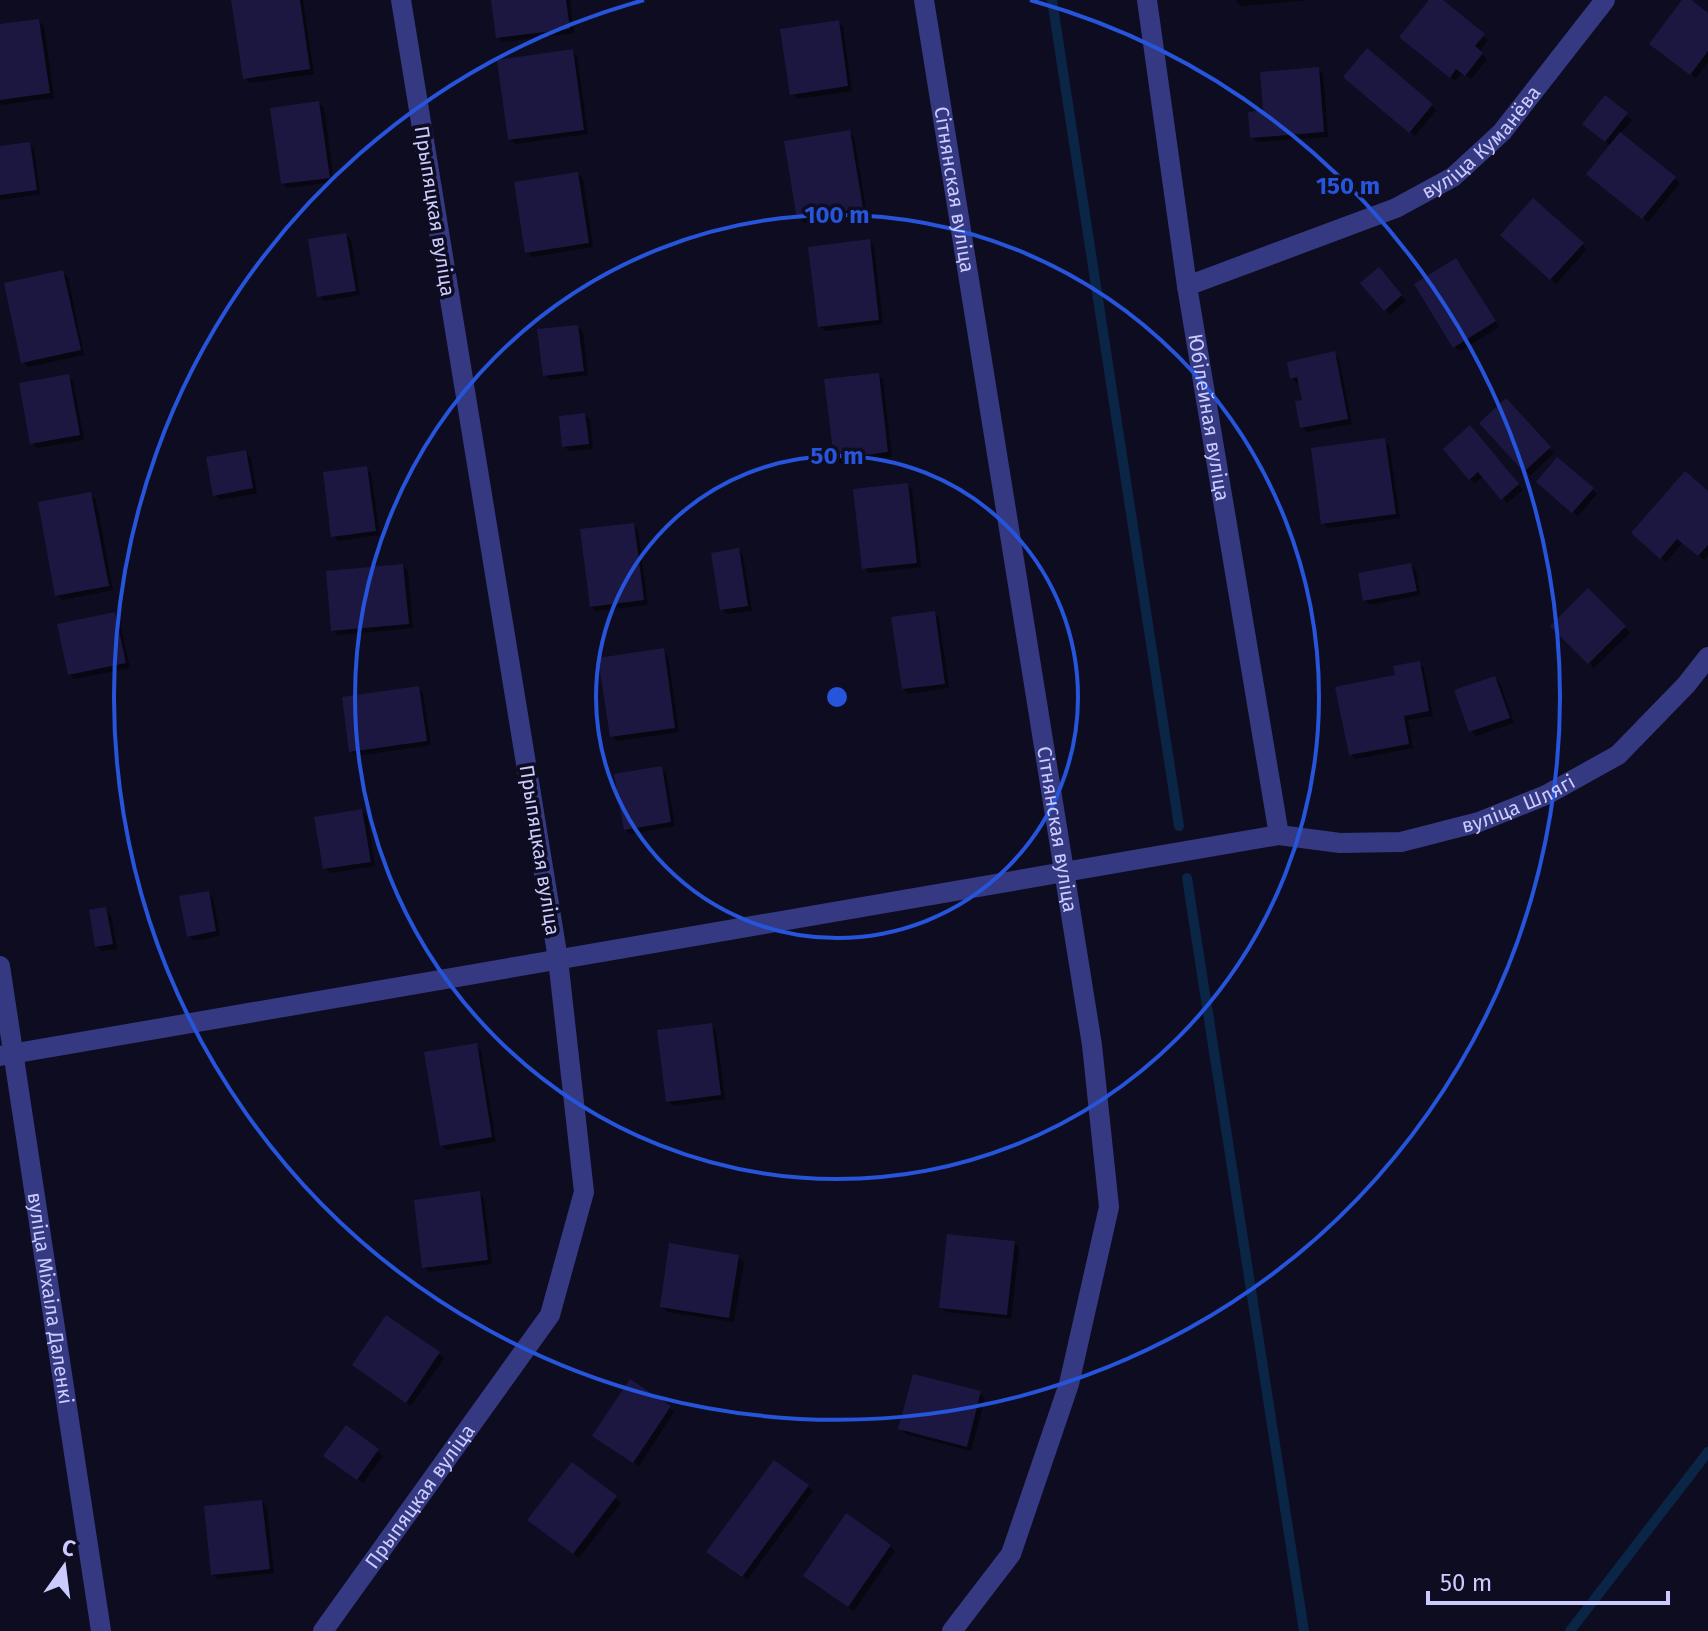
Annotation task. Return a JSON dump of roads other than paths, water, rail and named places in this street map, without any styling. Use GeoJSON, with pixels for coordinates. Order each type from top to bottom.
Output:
{"type":"FeatureCollection","features":[{"type":"Feature","properties":{"kind":"street","name":"Прыпяцкая вуліца"},"geometry":{"type":"LineString","coordinates":[[323,1631],[550,1315],[584,1192],[558,959],[401,0]]}},
{"type":"Feature","properties":{"kind":"street","name":"Сітнянская вуліца"},"geometry":{"type":"LineString","coordinates":[[924,0],[1092,1045],[1109,1207],[1069,1384],[1011,1554],[952,1631]]}},
{"type":"Feature","properties":{"kind":"street","name":"Юбілейная вуліца"},"geometry":{"type":"LineString","coordinates":[[1147,0],[1187,286],[1279,835]]}},
{"type":"Feature","properties":{"kind":"street","name":"вуліца Куманёва"},"geometry":{"type":"LineString","coordinates":[[1187,286],[1396,208],[1453,177],[1502,132],[1605,0]]}},
{"type":"Feature","properties":{"kind":"street","name":"вуліца Шлягі"},"geometry":{"type":"LineString","coordinates":[[7,1055],[1279,835],[1340,843],[1401,842],[1479,822],[1546,795],[1618,755],[1686,685],[1708,657]]}},
{"type":"Feature","properties":{"kind":"street","name":"вуліца Міхаіла Даленкі"},"geometry":{"type":"LineString","coordinates":[[0,966],[7,1055],[101,1631]]}},
{"type":"Feature","properties":{"kind":"waterway"},"geometry":{"type":"LineString","coordinates":[[1052,0],[1179,826]]}},
{"type":"Feature","properties":{"kind":"waterway"},"geometry":{"type":"LineString","coordinates":[[1187,878],[1304,1631]]}},
{"type":"Feature","properties":{"kind":"waterway"},"geometry":{"type":"LineString","coordinates":[[1570,1631],[1708,1452]]}}]}
